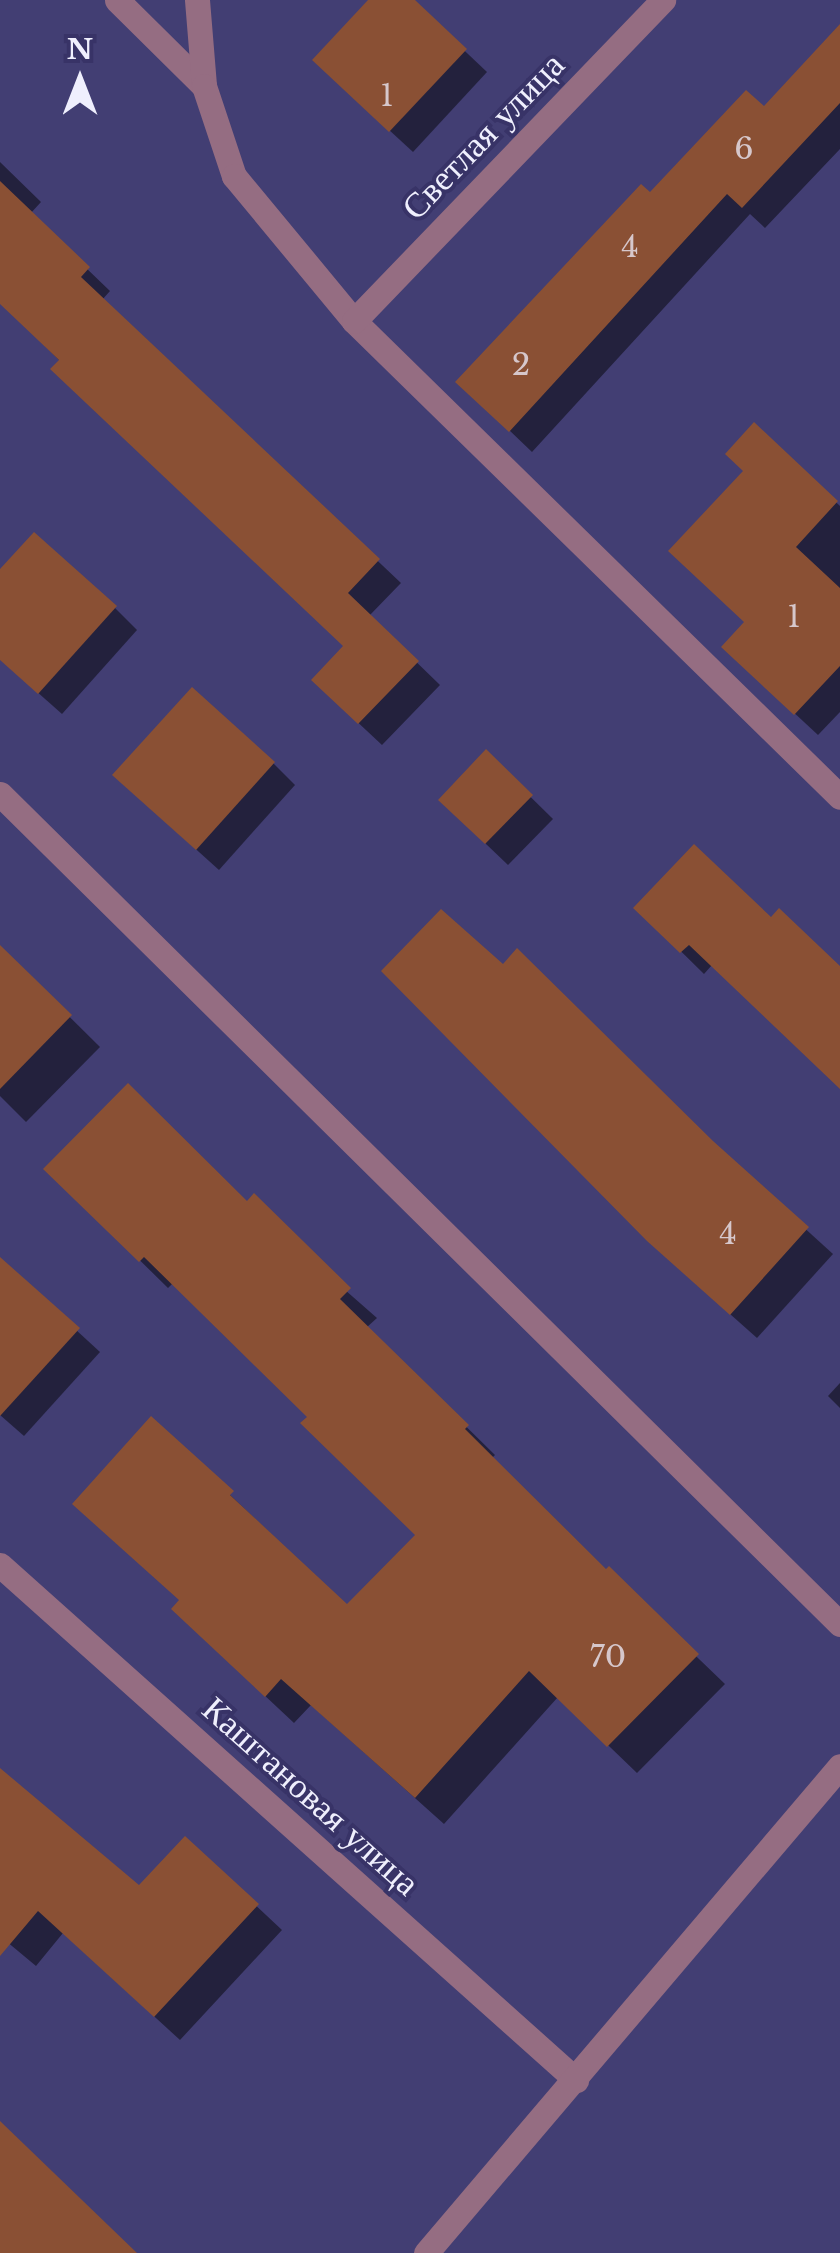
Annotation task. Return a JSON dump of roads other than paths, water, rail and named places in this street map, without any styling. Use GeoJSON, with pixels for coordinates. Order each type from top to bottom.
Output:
{"type":"FeatureCollection","features":[{"type":"Feature","properties":{"kind":"street"},"geometry":{"type":"LineString","coordinates":[[117,0],[204,86]]}},
{"type":"Feature","properties":{"kind":"street"},"geometry":{"type":"LineString","coordinates":[[197,0],[204,86],[234,176],[354,321],[840,798]]}},
{"type":"Feature","properties":{"kind":"street","name":"Светлая улица"},"geometry":{"type":"LineString","coordinates":[[354,321],[662,0]]}},
{"type":"Feature","properties":{"kind":"street"},"geometry":{"type":"LineString","coordinates":[[0,794],[840,1624]]}},
{"type":"Feature","properties":{"kind":"street","name":"Каштановая улица"},"geometry":{"type":"LineString","coordinates":[[0,1565],[576,2080]]}},
{"type":"Feature","properties":{"kind":"street"},"geometry":{"type":"LineString","coordinates":[[426,2253],[840,1766]]}}]}
